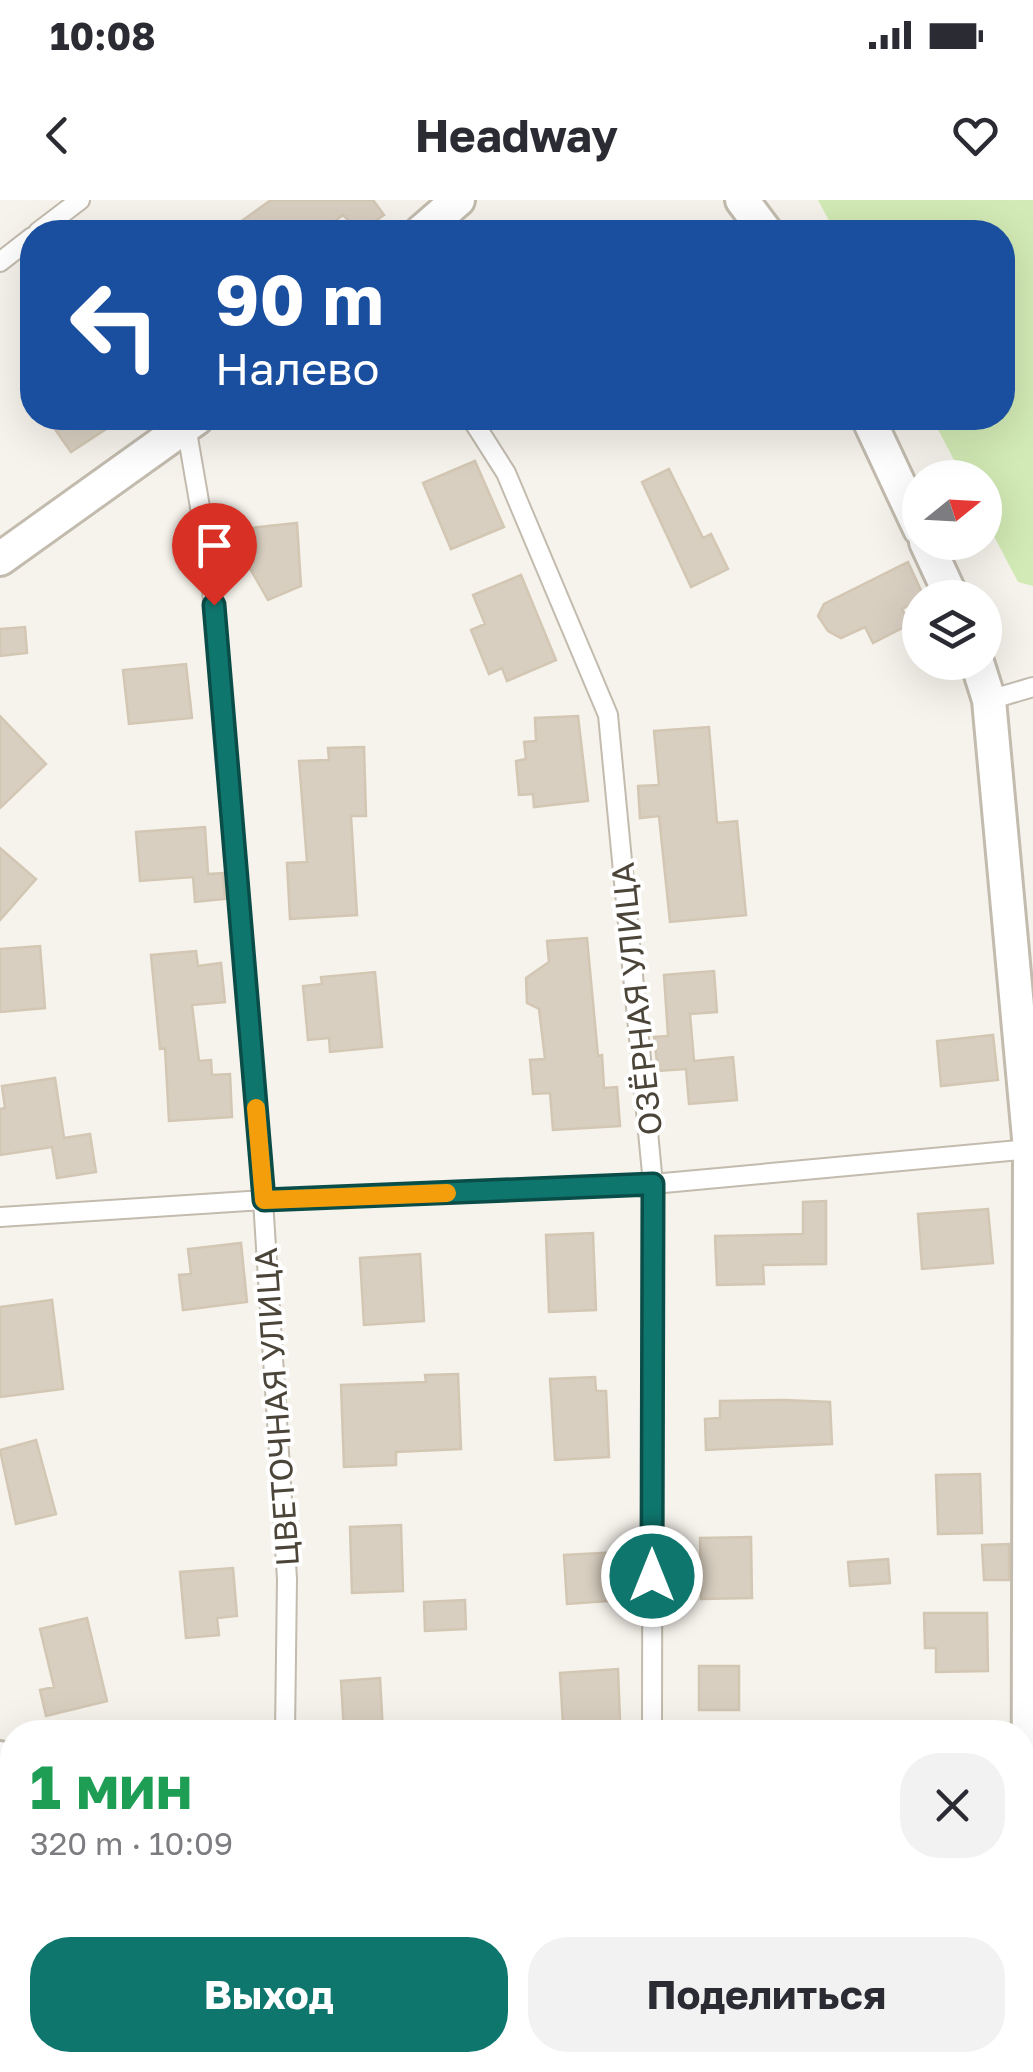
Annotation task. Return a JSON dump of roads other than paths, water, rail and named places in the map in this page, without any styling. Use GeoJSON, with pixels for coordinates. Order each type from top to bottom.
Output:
{"type":"FeatureCollection","features":[{"type":"Feature","properties":{"kind":"street"},"geometry":{"type":"LineString","coordinates":[[435,220],[458,200]]}},
{"type":"Feature","properties":{"kind":"street"},"geometry":{"type":"LineString","coordinates":[[0,559],[180,430]]}},
{"type":"Feature","properties":{"kind":"street"},"geometry":{"type":"LineString","coordinates":[[874,430],[902,491]]}},
{"type":"Feature","properties":{"kind":"street"},"geometry":{"type":"LineString","coordinates":[[983,680],[989,700],[1030,1149],[1029,1720]]}},
{"type":"Feature","properties":{"kind":"lane"},"geometry":{"type":"LineString","coordinates":[[54,220],[80,200]]}},
{"type":"Feature","properties":{"kind":"lane"},"geometry":{"type":"LineString","coordinates":[[0,262],[20,247]]}},
{"type":"Feature","properties":{"kind":"lane","name":"ЦВЕТОЧНАЯ УЛИЦА"},"geometry":{"type":"LineString","coordinates":[[192,430],[210,566],[264,1200],[287,1578],[285,1720]]}},
{"type":"Feature","properties":{"kind":"lane","name":"ОЗЁРНАЯ УЛИЦА"},"geometry":{"type":"LineString","coordinates":[[480,430],[506,472],[608,715],[653,1184],[652,1720]]}},
{"type":"Feature","properties":{"kind":"lane"},"geometry":{"type":"LineString","coordinates":[[989,700],[1033,687]]}},
{"type":"Feature","properties":{"kind":"lane"},"geometry":{"type":"LineString","coordinates":[[0,1218],[264,1200],[653,1184],[1030,1149]]}}]}
